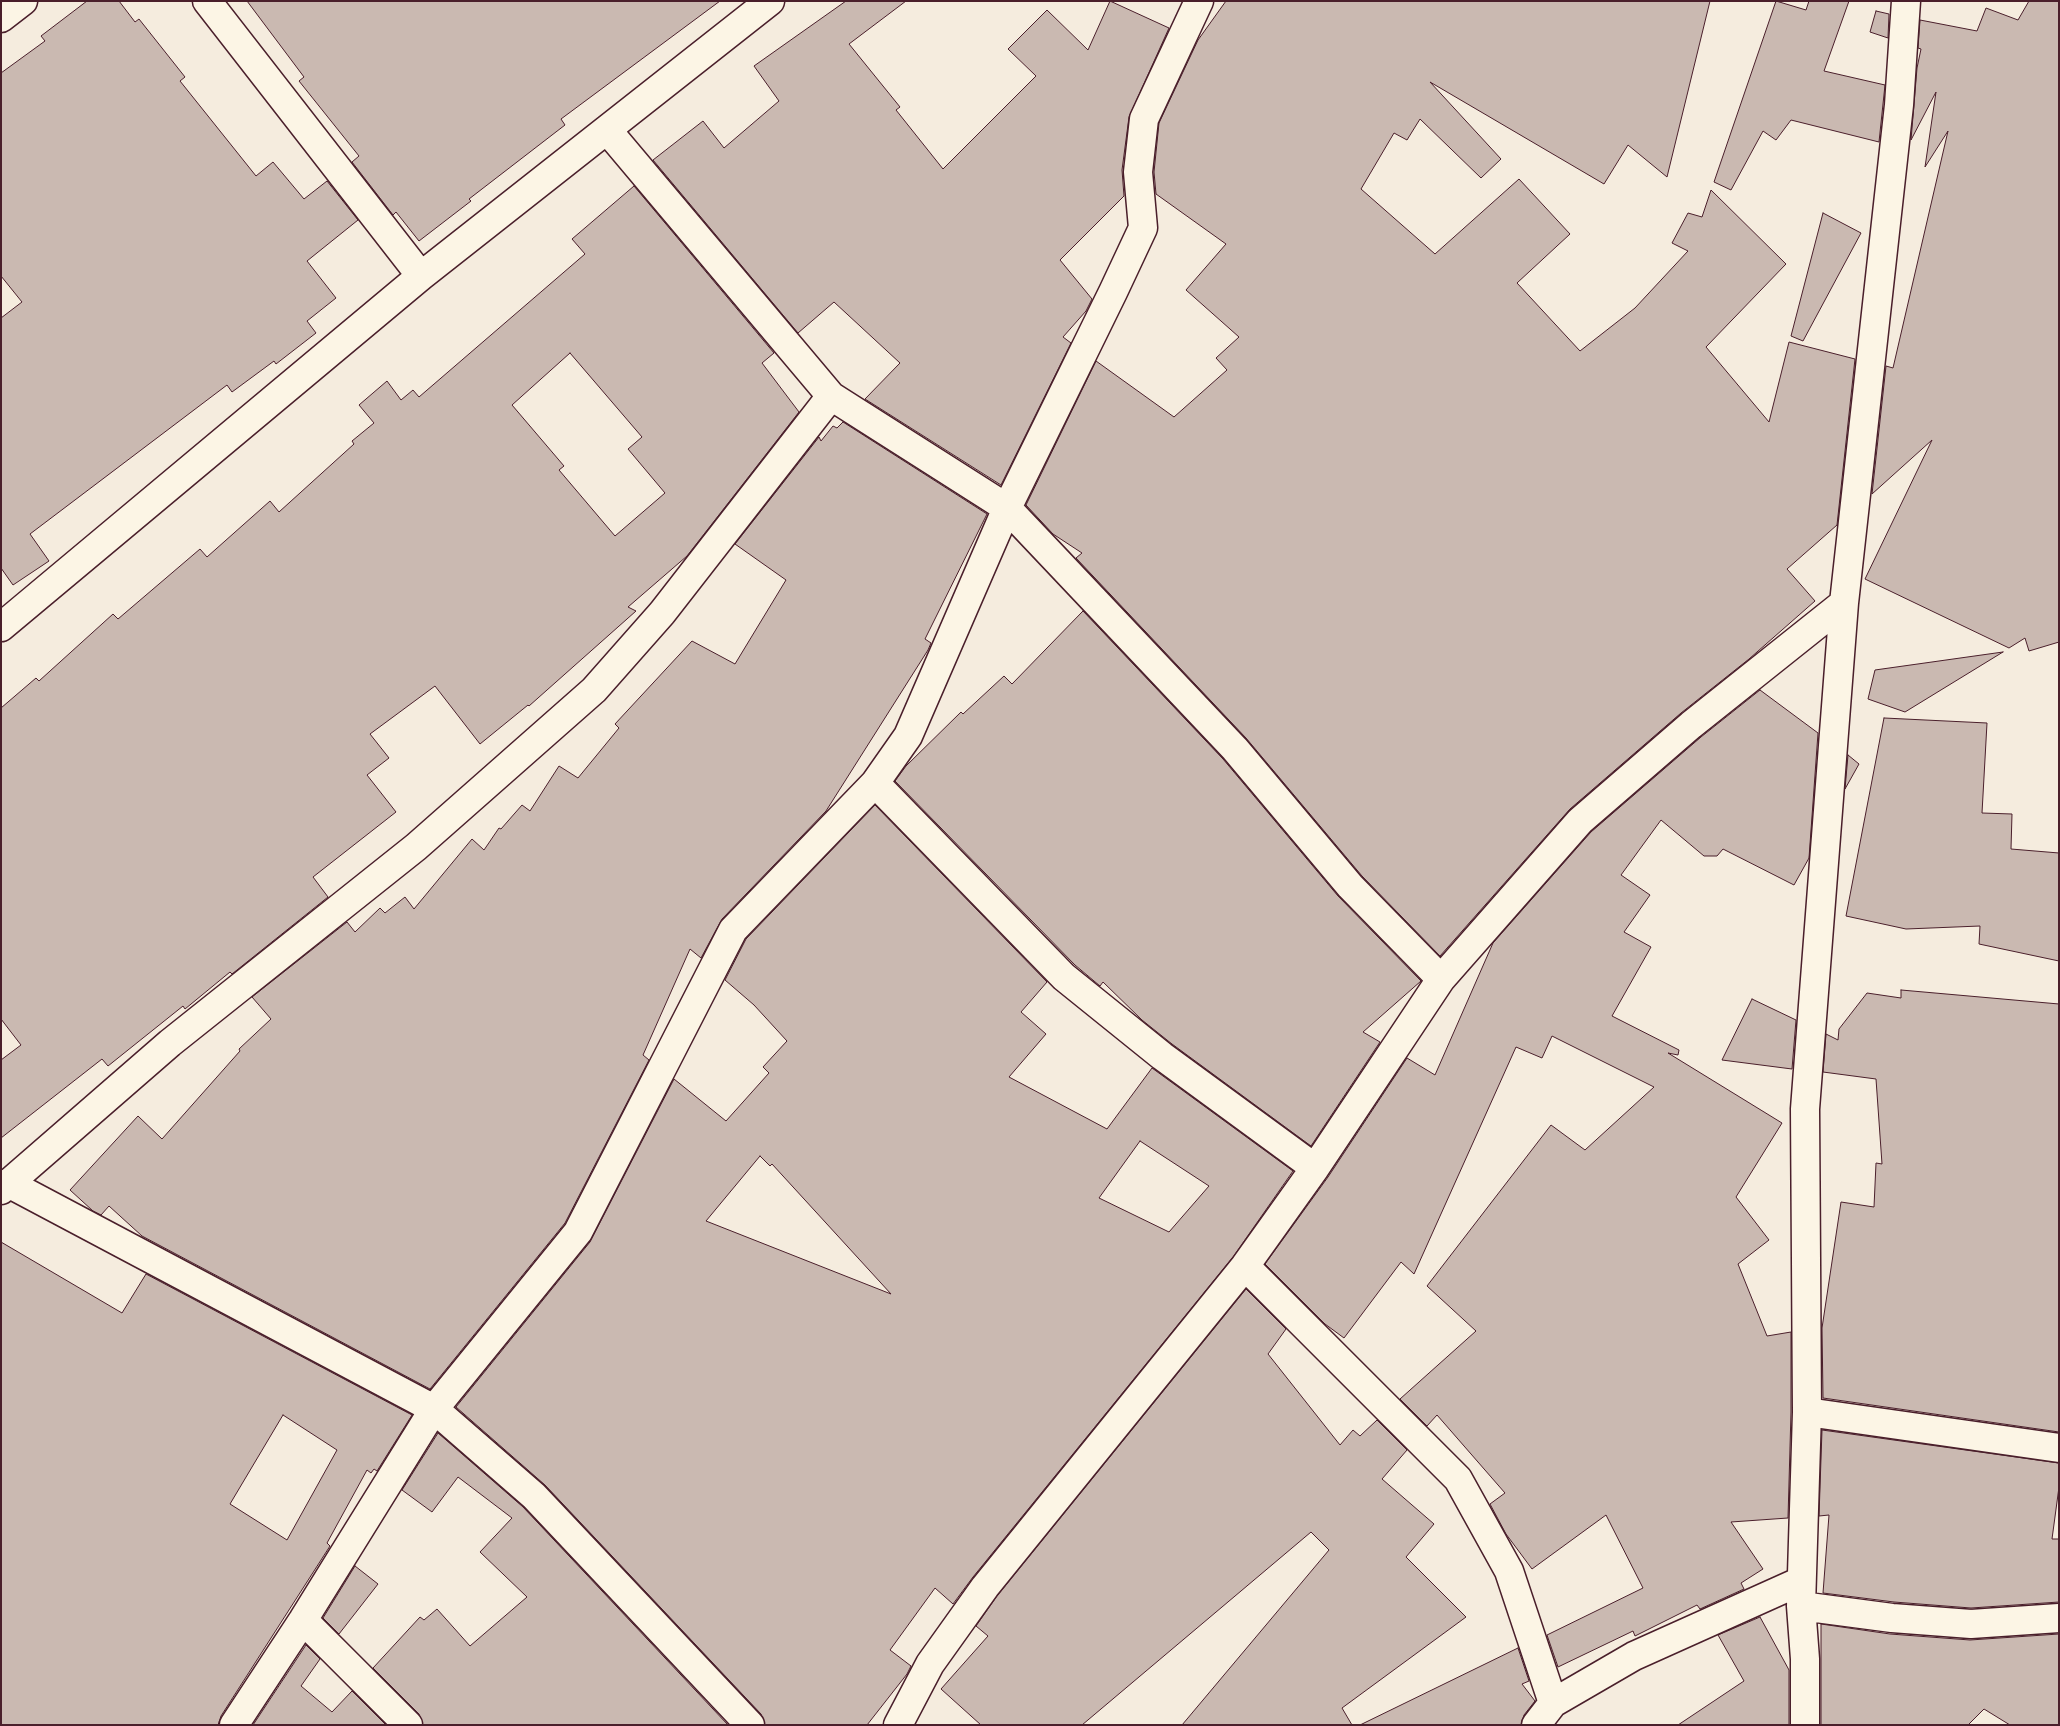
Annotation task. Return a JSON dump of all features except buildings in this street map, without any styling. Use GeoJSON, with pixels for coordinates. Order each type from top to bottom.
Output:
{"type":"FeatureCollection","features":[{"type":"Feature","properties":{"kind":"street"},"geometry":{"type":"LineString","coordinates":[[1,18],[22,1]]}},
{"type":"Feature","properties":{"kind":"street"},"geometry":{"type":"LineString","coordinates":[[207,1],[421,276]]}},
{"type":"Feature","properties":{"kind":"street"},"geometry":{"type":"LineString","coordinates":[[1,626],[421,276],[608,131],[770,1]]}},
{"type":"Feature","properties":{"kind":"street"},"geometry":{"type":"LineString","coordinates":[[234,1725],[434,1409],[578,1232],[733,930],[875,783],[908,736],[1007,508],[1142,228],[1138,172],[1144,120],[1199,1]]}},
{"type":"Feature","properties":{"kind":"street"},"geometry":{"type":"LineString","coordinates":[[1805,1725],[1805,1659],[1801,1594],[1806,1412],[1806,1109],[1844,603],[1899,105],[1906,1]]}},
{"type":"Feature","properties":{"kind":"street"},"geometry":{"type":"LineString","coordinates":[[608,131],[831,396],[1007,508],[1236,749],[1350,886],[1442,979]]}},
{"type":"Feature","properties":{"kind":"street"},"geometry":{"type":"LineString","coordinates":[[750,1725],[534,1496],[434,1409],[5,1187],[170,1043],[416,847],[594,690],[662,613],[831,396]]}},
{"type":"Feature","properties":{"kind":"street"},"geometry":{"type":"LineString","coordinates":[[898,1725],[930,1664],[985,1587],[1245,1266],[1315,1168],[1442,979],[1580,822],[1691,725],[1844,603]]}},
{"type":"Feature","properties":{"kind":"street"},"geometry":{"type":"LineString","coordinates":[[875,783],[1064,977],[1162,1056],[1315,1168]]}},
{"type":"Feature","properties":{"kind":"street"},"geometry":{"type":"LineString","coordinates":[[1245,1266],[1458,1479],[1508,1571],[1554,1703]]}},
{"type":"Feature","properties":{"kind":"street"},"geometry":{"type":"LineString","coordinates":[[1806,1412],[2059,1448]]}},
{"type":"Feature","properties":{"kind":"street"},"geometry":{"type":"LineString","coordinates":[[1536,1725],[1554,1703],[1634,1656],[1801,1594],[1892,1618],[1971,1624],[2059,1618]]}},
{"type":"Feature","properties":{"kind":"street"},"geometry":{"type":"LineString","coordinates":[[302,1620],[408,1725]]}}]}
